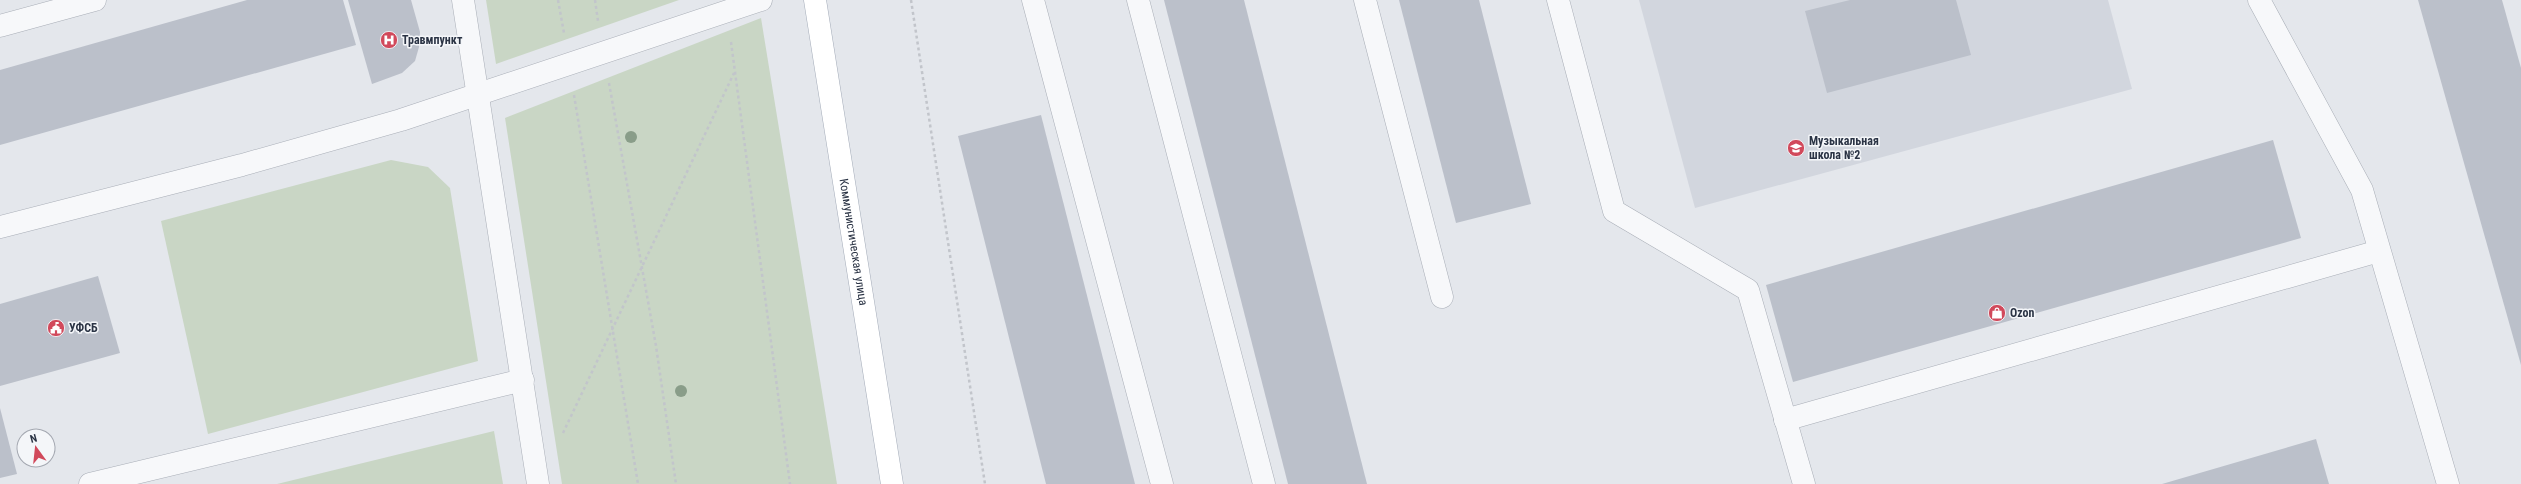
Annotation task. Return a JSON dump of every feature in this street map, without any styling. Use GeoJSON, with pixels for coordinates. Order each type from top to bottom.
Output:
{"type":"FeatureCollection","features":[{"type":"Feature","properties":{"kind":"main road","name":"Коммунистическая улица"},"geometry":{"type":"LineString","coordinates":[[815,0],[892,484]]}},
{"type":"Feature","properties":{"kind":"street"},"geometry":{"type":"LineString","coordinates":[[0,26],[95,0]]}},
{"type":"Feature","properties":{"kind":"street"},"geometry":{"type":"LineString","coordinates":[[463,0],[538,484]]}},
{"type":"Feature","properties":{"kind":"street"},"geometry":{"type":"LineString","coordinates":[[1,225],[242,165],[478,96],[603,51],[727,13],[761,0]]}},
{"type":"Feature","properties":{"kind":"street"},"geometry":{"type":"LineString","coordinates":[[1033,0],[1162,484]]}},
{"type":"Feature","properties":{"kind":"street"},"geometry":{"type":"LineString","coordinates":[[1138,0],[1264,484]]}},
{"type":"Feature","properties":{"kind":"street"},"geometry":{"type":"LineString","coordinates":[[1365,0],[1442,297]]}},
{"type":"Feature","properties":{"kind":"street"},"geometry":{"type":"LineString","coordinates":[[1558,0],[1614,211],[1748,290],[1804,484]]}},
{"type":"Feature","properties":{"kind":"street"},"geometry":{"type":"LineString","coordinates":[[2259,0],[2362,190],[2448,484]]}},
{"type":"Feature","properties":{"kind":"street"},"geometry":{"type":"LineString","coordinates":[[1785,420],[2379,251]]}},
{"type":"Feature","properties":{"kind":"street"},"geometry":{"type":"LineString","coordinates":[[90,484],[523,380]]}},
{"type":"Feature","properties":{"kind":"path"},"geometry":{"type":"LineString","coordinates":[[558,0],[638,484]]}},
{"type":"Feature","properties":{"kind":"path"},"geometry":{"type":"LineString","coordinates":[[595,0],[656,346],[676,484]]}},
{"type":"Feature","properties":{"kind":"path"},"geometry":{"type":"LineString","coordinates":[[911,0],[985,484]]}},
{"type":"Feature","properties":{"kind":"path"},"geometry":{"type":"LineString","coordinates":[[727,13],[790,484]]}},
{"type":"Feature","properties":{"kind":"path"},"geometry":{"type":"LineString","coordinates":[[562,434],[735,72]]}},
{"type":"Feature","properties":{"kind":"shaded area","name":"Музыкальная школа №2"},"geometry":{"type":"Polygon","coordinates":[[[1639,0],[2108,0],[2132,89],[1695,208],[1639,0]]]}},
{"type":"Feature","properties":{"kind":"green space"},"geometry":{"type":"Polygon","coordinates":[[[486,0],[679,0],[496,64],[486,0]]]}},
{"type":"Feature","properties":{"kind":"green space"},"geometry":{"type":"Polygon","coordinates":[[[761,18],[837,484],[562,484],[505,118],[761,18]]]}},
{"type":"Feature","properties":{"kind":"green space"},"geometry":{"type":"Polygon","coordinates":[[[391,160],[428,167],[450,188],[478,361],[208,434],[161,221],[391,160]]]}},
{"type":"Feature","properties":{"kind":"green space"},"geometry":{"type":"Polygon","coordinates":[[[494,431],[503,484],[277,484],[494,431]]]}},
{"type":"Feature","properties":{"kind":"building"},"geometry":{"type":"Polygon","coordinates":[[[247,0],[343,0],[356,45],[0,145],[0,70],[247,0]]]}},
{"type":"Feature","properties":{"kind":"building","name":"Травмпункт"},"geometry":{"type":"Polygon","coordinates":[[[348,0],[411,0],[420,32],[419,47],[415,61],[402,73],[372,84],[348,0]]]}},
{"type":"Feature","properties":{"kind":"building"},"geometry":{"type":"Polygon","coordinates":[[[1164,0],[1244,0],[1367,484],[1288,484],[1164,0]]]}},
{"type":"Feature","properties":{"kind":"building"},"geometry":{"type":"Polygon","coordinates":[[[1399,0],[1479,0],[1531,204],[1456,223],[1399,0]]]}},
{"type":"Feature","properties":{"kind":"building"},"geometry":{"type":"Polygon","coordinates":[[[1850,0],[1956,0],[1971,55],[1827,93],[1805,11],[1850,0]]]}},
{"type":"Feature","properties":{"kind":"building"},"geometry":{"type":"Polygon","coordinates":[[[2418,0],[2502,0],[2521,68],[2521,365],[2418,0]]]}},
{"type":"Feature","properties":{"kind":"building"},"geometry":{"type":"Polygon","coordinates":[[[1041,115],[1135,484],[1046,484],[958,136],[1041,115]]]}},
{"type":"Feature","properties":{"kind":"building"},"geometry":{"type":"Polygon","coordinates":[[[2273,140],[2301,238],[1793,382],[1766,285],[2273,140]]]}},
{"type":"Feature","properties":{"kind":"building","name":"УФСБ"},"geometry":{"type":"Polygon","coordinates":[[[98,276],[120,353],[0,386],[0,304],[98,276]]]}},
{"type":"Feature","properties":{"kind":"building"},"geometry":{"type":"Polygon","coordinates":[[[0,408],[17,474],[0,478],[0,408]]]}},
{"type":"Feature","properties":{"kind":"building"},"geometry":{"type":"Polygon","coordinates":[[[2316,439],[2329,484],[2162,484],[2316,439]]]}},
{"type":"Feature","properties":{"kind":"place","name":"Травмпункт"},"geometry":{"type":"Point","coordinates":[389,40]}},
{"type":"Feature","properties":{"kind":"place","name":"Музыкальная школа №2"},"geometry":{"type":"Point","coordinates":[1796,148]}},
{"type":"Feature","properties":{"kind":"place","name":"Ozon"},"geometry":{"type":"Point","coordinates":[1997,313]}},
{"type":"Feature","properties":{"kind":"place","name":"УФСБ"},"geometry":{"type":"Point","coordinates":[56,328]}}]}
